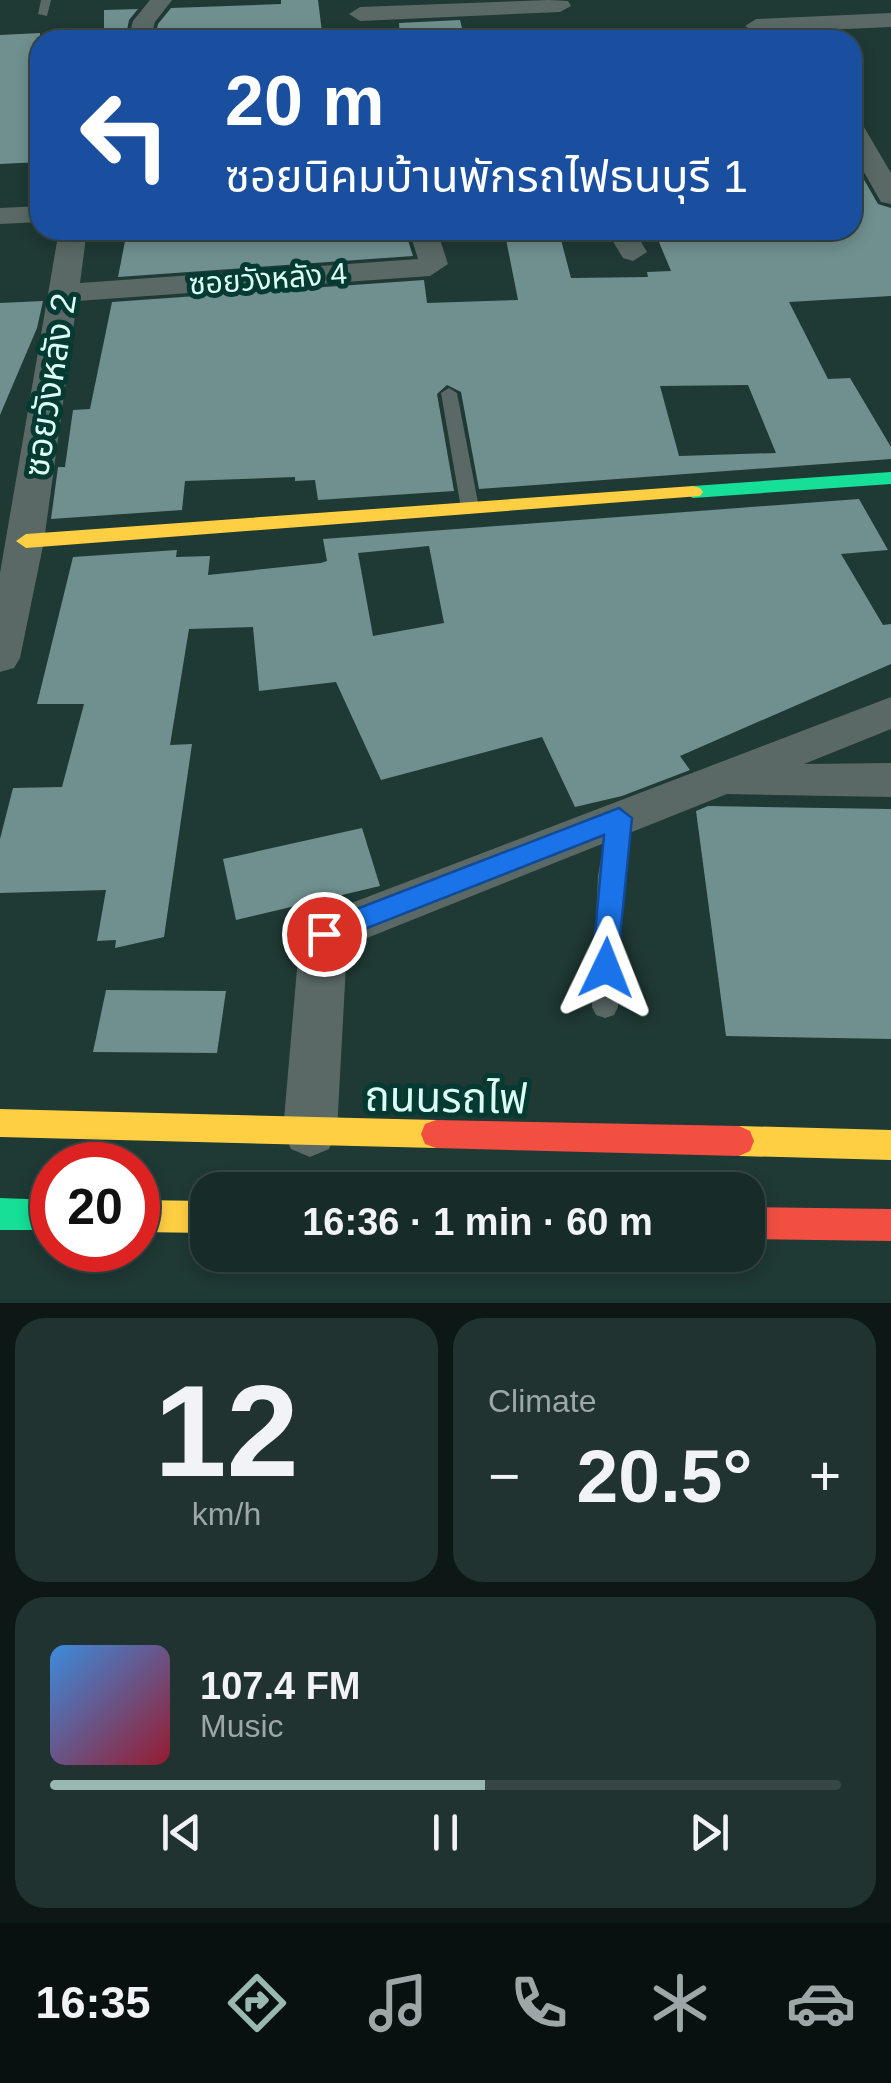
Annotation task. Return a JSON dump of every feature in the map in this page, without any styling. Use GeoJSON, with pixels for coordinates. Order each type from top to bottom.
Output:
{"type":"FeatureCollection","features":[{"type":"Feature","properties":{"kind":"street"},"geometry":{"type":"LineString","coordinates":[[142,30],[161,0]]}},
{"type":"Feature","properties":{"kind":"street"},"geometry":{"type":"LineString","coordinates":[[359,7],[560,6]]}},
{"type":"Feature","properties":{"kind":"street"},"geometry":{"type":"LineString","coordinates":[[756,26],[891,20]]}},
{"type":"Feature","properties":{"kind":"street"},"geometry":{"type":"LineString","coordinates":[[862,164],[891,196]]}},
{"type":"Feature","properties":{"kind":"street"},"geometry":{"type":"LineString","coordinates":[[0,216],[30,214]]}},
{"type":"Feature","properties":{"kind":"street","name":"ซอยวังหลัง 2"},"geometry":{"type":"LineString","coordinates":[[0,658],[26,540],[72,240]]}},
{"type":"Feature","properties":{"kind":"street","name":"ซอยวังหลัง 4"},"geometry":{"type":"LineString","coordinates":[[64,293],[430,267],[434,264],[427,240]]}},
{"type":"Feature","properties":{"kind":"street"},"geometry":{"type":"LineString","coordinates":[[26,540],[891,478]]}},
{"type":"Feature","properties":{"kind":"street"},"geometry":{"type":"LineString","coordinates":[[310,1131],[324,934],[891,712]]}},
{"type":"Feature","properties":{"kind":"street"},"geometry":{"type":"LineString","coordinates":[[714,781],[891,780]]}},
{"type":"Feature","properties":{"kind":"street","name":"ถนนรถไฟ"},"geometry":{"type":"LineString","coordinates":[[0,1124],[891,1145]]}},
{"type":"Feature","properties":{"kind":"street"},"geometry":{"type":"LineString","coordinates":[[0,1214],[30,1214]]}},
{"type":"Feature","properties":{"kind":"street"},"geometry":{"type":"LineString","coordinates":[[160,1216],[190,1216]]}},
{"type":"Feature","properties":{"kind":"street"},"geometry":{"type":"LineString","coordinates":[[765,1223],[891,1224]]}},
{"type":"Feature","properties":{"kind":"lane"},"geometry":{"type":"LineString","coordinates":[[43,14],[46,0]]}},
{"type":"Feature","properties":{"kind":"lane"},"geometry":{"type":"LineString","coordinates":[[449,393],[470,508]]}},
{"type":"Feature","properties":{"kind":"lane"},"geometry":{"type":"LineString","coordinates":[[605,1007],[610,876],[619,818]]}},
{"type":"Feature","properties":{"kind":"building"},"geometry":{"type":"Polygon","coordinates":[[[281,0],[318,0],[322,30],[156,30],[171,8],[281,4],[281,0]]]}},
{"type":"Feature","properties":{"kind":"building"},"geometry":{"type":"Polygon","coordinates":[[[138,9],[127,30],[104,30],[104,10],[138,9]]]}},
{"type":"Feature","properties":{"kind":"building"},"geometry":{"type":"Polygon","coordinates":[[[460,20],[462,30],[399,30],[399,23],[460,20]]]}},
{"type":"Feature","properties":{"kind":"building"},"geometry":{"type":"Polygon","coordinates":[[[30,34],[30,162],[0,164],[0,35],[30,34]]]}},
{"type":"Feature","properties":{"kind":"building"},"geometry":{"type":"Polygon","coordinates":[[[862,176],[878,204],[891,208],[891,296],[789,302],[828,379],[850,378],[891,447],[891,459],[479,489],[461,392],[447,385],[437,394],[454,491],[318,500],[315,480],[295,481],[295,477],[185,481],[182,510],[51,519],[58,467],[65,467],[73,410],[90,409],[112,302],[424,280],[427,303],[518,300],[506,240],[561,240],[571,278],[648,277],[647,272],[671,271],[658,240],[862,240],[862,176]],[[748,385],[660,386],[679,456],[776,453],[748,385]]]}},
{"type":"Feature","properties":{"kind":"building"},"geometry":{"type":"Polygon","coordinates":[[[125,240],[408,240],[413,256],[118,277],[125,240]]]}},
{"type":"Feature","properties":{"kind":"building"},"geometry":{"type":"Polygon","coordinates":[[[43,301],[37,328],[0,415],[0,303],[43,301]]]}},
{"type":"Feature","properties":{"kind":"building"},"geometry":{"type":"Polygon","coordinates":[[[859,499],[888,550],[841,554],[883,625],[891,624],[891,664],[680,756],[690,770],[622,796],[575,807],[542,737],[381,780],[336,682],[259,691],[253,627],[189,629],[170,745],[192,744],[164,937],[115,948],[116,940],[97,941],[106,890],[0,893],[0,839],[13,788],[62,787],[84,704],[37,704],[73,557],[177,550],[176,557],[210,556],[208,575],[321,563],[327,561],[323,539],[859,499]],[[429,546],[358,553],[373,636],[444,623],[429,546]]]}},
{"type":"Feature","properties":{"kind":"building"},"geometry":{"type":"Polygon","coordinates":[[[708,806],[891,809],[891,1039],[726,1036],[696,811],[708,806]]]}},
{"type":"Feature","properties":{"kind":"building"},"geometry":{"type":"Polygon","coordinates":[[[362,828],[380,886],[236,920],[223,859],[362,828]]]}},
{"type":"Feature","properties":{"kind":"building"},"geometry":{"type":"Polygon","coordinates":[[[106,990],[226,991],[217,1053],[93,1052],[106,990]]]}},
{"type":"Feature","properties":{"kind":"traffic: fast"},"geometry":{"type":"LineString","coordinates":[[693,492],[891,478]]}},
{"type":"Feature","properties":{"kind":"traffic: fast"},"geometry":{"type":"LineString","coordinates":[[0,1214],[30,1215]]}},
{"type":"Feature","properties":{"kind":"traffic: slow"},"geometry":{"type":"LineString","coordinates":[[26,541],[693,492]]}},
{"type":"Feature","properties":{"kind":"traffic: slow"},"geometry":{"type":"LineString","coordinates":[[0,1123],[436,1134]]}},
{"type":"Feature","properties":{"kind":"traffic: slow"},"geometry":{"type":"LineString","coordinates":[[739,1141],[891,1145]]}},
{"type":"Feature","properties":{"kind":"traffic: slow"},"geometry":{"type":"LineString","coordinates":[[160,1216],[190,1217]]}},
{"type":"Feature","properties":{"kind":"traffic: jam"},"geometry":{"type":"LineString","coordinates":[[436,1134],[739,1141]]}},
{"type":"Feature","properties":{"kind":"traffic: jam"},"geometry":{"type":"LineString","coordinates":[[765,1223],[891,1225]]}},
{"type":"Feature","properties":{"kind":"route"},"geometry":{"type":"LineString","coordinates":[[324,934],[619,818],[610,876],[606,968]]}}]}
